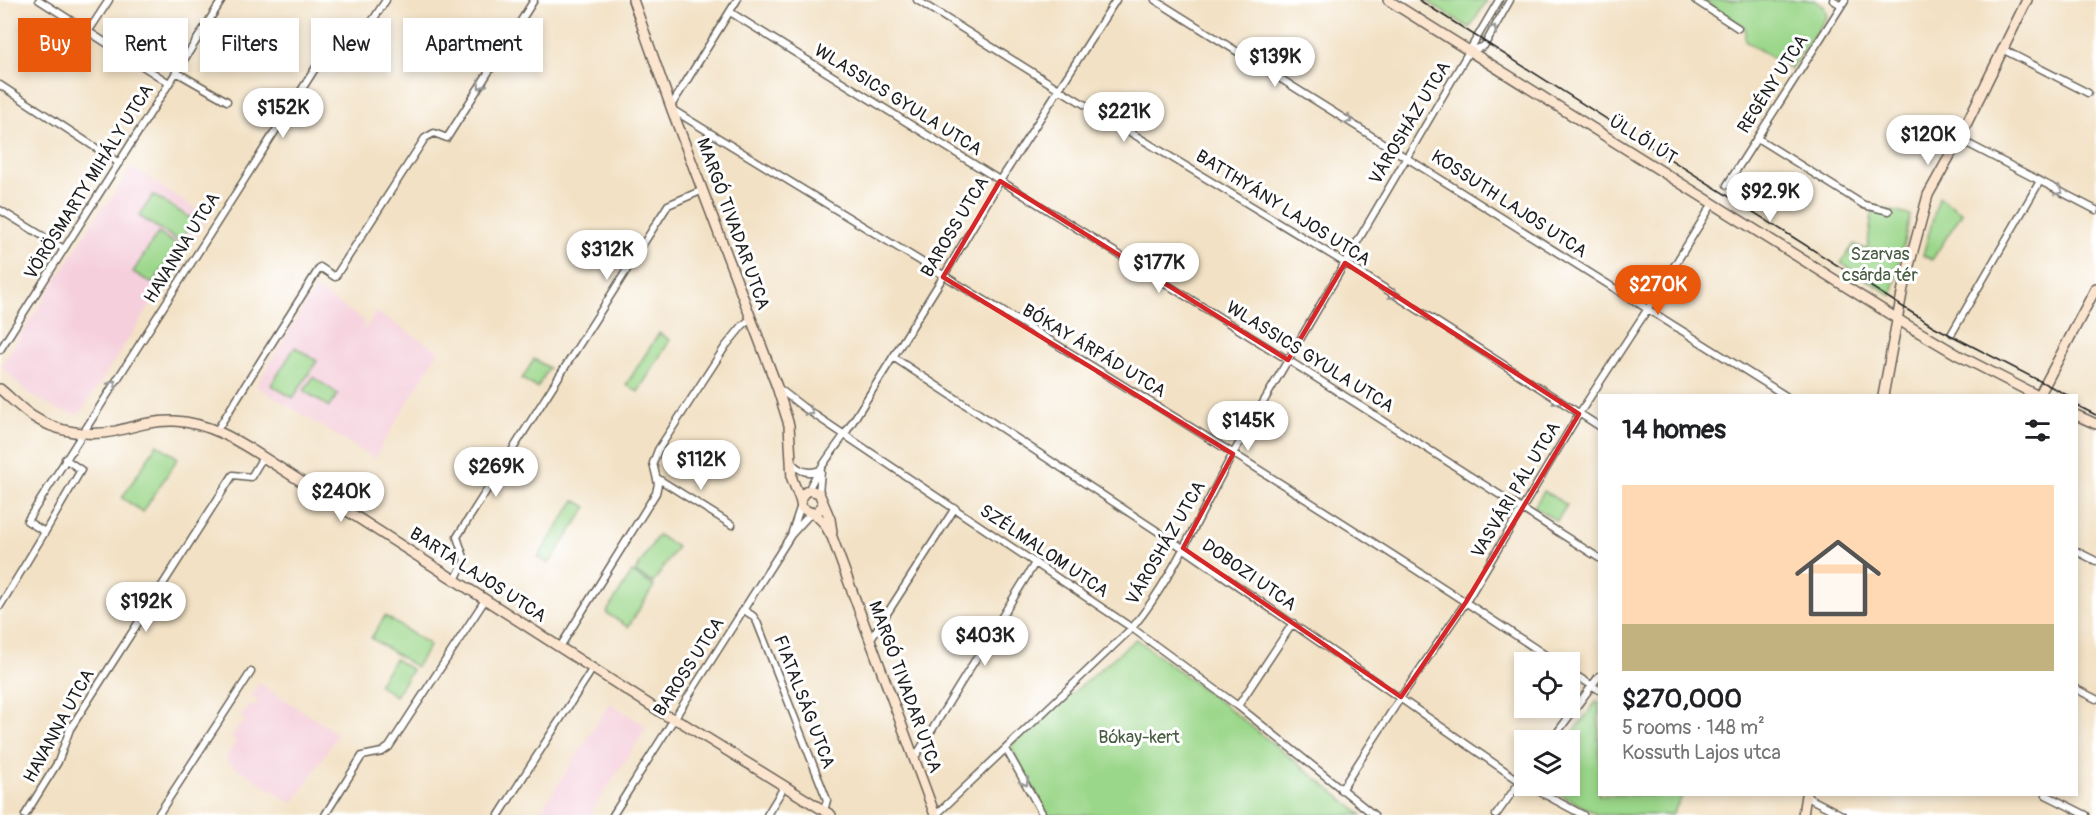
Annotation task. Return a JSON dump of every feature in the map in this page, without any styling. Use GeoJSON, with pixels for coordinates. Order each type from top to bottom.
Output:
{"type":"FeatureCollection","features":[{"type":"Feature","properties":{"kind":"street"},"geometry":{"type":"LineString","coordinates":[[39,0],[67,18]]}},
{"type":"Feature","properties":{"kind":"street"},"geometry":{"type":"LineString","coordinates":[[91,27],[109,0]]}},
{"type":"Feature","properties":{"kind":"street","name":"VÖRÖSMARTY MIHÁLY UTCA"},"geometry":{"type":"LineString","coordinates":[[188,53],[222,0]]}},
{"type":"Feature","properties":{"kind":"street","name":"HAVANNA UTCA"},"geometry":{"type":"LineString","coordinates":[[45,532],[27,521],[324,53],[339,58],[352,52],[386,0]]}},
{"type":"Feature","properties":{"kind":"street"},"geometry":{"type":"LineString","coordinates":[[217,430],[320,267],[335,277],[425,138],[434,133],[447,138],[534,0]]}},
{"type":"Feature","properties":{"kind":"street","name":"MARGÓ TIVADAR UTCA"},"geometry":{"type":"LineString","coordinates":[[633,0],[777,387],[789,425],[793,486],[800,502]]}},
{"type":"Feature","properties":{"kind":"street"},"geometry":{"type":"LineString","coordinates":[[672,108],[737,0]]}},
{"type":"Feature","properties":{"kind":"street","name":"BATTHYÁNY LAJOS UTCA"},"geometry":{"type":"LineString","coordinates":[[917,0],[1345,263],[1598,425]]}},
{"type":"Feature","properties":{"kind":"street","name":"BAROSS UTCA"},"geometry":{"type":"LineString","coordinates":[[808,491],[813,479],[845,434],[1000,181],[1116,0]]}},
{"type":"Feature","properties":{"kind":"street","name":"KOSSUTH LAJOS UTCA"},"geometry":{"type":"LineString","coordinates":[[1155,0],[1407,156],[1783,394]]}},
{"type":"Feature","properties":{"kind":"street","name":"ÜLLŐI ÚT"},"geometry":{"type":"LineString","coordinates":[[1388,0],[1938,344],[2035,394]]}},
{"type":"Feature","properties":{"kind":"street","name":"VÁROSHÁZ UTCA"},"geometry":{"type":"LineString","coordinates":[[936,815],[1145,613],[1233,454],[1499,0]]}},
{"type":"Feature","properties":{"kind":"street"},"geometry":{"type":"LineString","coordinates":[[1695,0],[1738,28]]}},
{"type":"Feature","properties":{"kind":"street"},"geometry":{"type":"LineString","coordinates":[[1833,0],[1843,3]]}},
{"type":"Feature","properties":{"kind":"street"},"geometry":{"type":"LineString","coordinates":[[1883,394],[1903,288],[1928,195],[1959,139],[2027,0]]}},
{"type":"Feature","properties":{"kind":"street"},"geometry":{"type":"LineString","coordinates":[[1470,51],[1484,46],[1508,1]]}},
{"type":"Feature","properties":{"kind":"street","name":"REGÉNY UTCA"},"geometry":{"type":"LineString","coordinates":[[1726,185],[1843,3]]}},
{"type":"Feature","properties":{"kind":"street","name":"WLASSICS GYULA UTCA"},"geometry":{"type":"LineString","coordinates":[[730,12],[1288,360],[1598,557]]}},
{"type":"Feature","properties":{"kind":"street"},"geometry":{"type":"LineString","coordinates":[[91,34],[169,83]]}},
{"type":"Feature","properties":{"kind":"street"},"geometry":{"type":"LineString","coordinates":[[2004,50],[2088,93]]}},
{"type":"Feature","properties":{"kind":"street"},"geometry":{"type":"LineString","coordinates":[[176,72],[227,101]]}},
{"type":"Feature","properties":{"kind":"street","name":"VÖRÖSMARTY MIHÁLY UTCA"},"geometry":{"type":"LineString","coordinates":[[0,350],[176,72]]}},
{"type":"Feature","properties":{"kind":"street"},"geometry":{"type":"LineString","coordinates":[[0,85],[119,163]]}},
{"type":"Feature","properties":{"kind":"street","name":"BÓKAY ÁRPÁD UTCA"},"geometry":{"type":"LineString","coordinates":[[672,108],[1233,454],[1541,652]]}},
{"type":"Feature","properties":{"kind":"street"},"geometry":{"type":"LineString","coordinates":[[1757,138],[1864,206],[1888,211]]}},
{"type":"Feature","properties":{"kind":"street"},"geometry":{"type":"LineString","coordinates":[[1959,139],[2096,210]]}},
{"type":"Feature","properties":{"kind":"street"},"geometry":{"type":"LineString","coordinates":[[1952,333],[2040,181]]}},
{"type":"Feature","properties":{"kind":"street"},"geometry":{"type":"LineString","coordinates":[[455,580],[465,560],[457,537],[668,205],[703,190]]}},
{"type":"Feature","properties":{"kind":"street","name":"VASVÁRI PÁL UTCA"},"geometry":{"type":"LineString","coordinates":[[1341,790],[1466,602],[1579,414],[1713,203]]}},
{"type":"Feature","properties":{"kind":"street"},"geometry":{"type":"LineString","coordinates":[[0,210],[64,249]]}},
{"type":"Feature","properties":{"kind":"street"},"geometry":{"type":"LineString","coordinates":[[2040,394],[2096,288]]}},
{"type":"Feature","properties":{"kind":"street"},"geometry":{"type":"LineString","coordinates":[[560,647],[656,493],[658,484],[653,463],[658,450],[725,347],[751,319]]}},
{"type":"Feature","properties":{"kind":"street","name":"DOBOZI UTCA"},"geometry":{"type":"LineString","coordinates":[[893,357],[1183,548],[1514,774]]}},
{"type":"Feature","properties":{"kind":"street","name":"SZÉLMALOM UTCA"},"geometry":{"type":"LineString","coordinates":[[777,387],[803,407],[1132,628],[1238,706],[1374,815]]}},
{"type":"Feature","properties":{"kind":"street","name":"BARTA LAJOS UTCA"},"geometry":{"type":"LineString","coordinates":[[0,389],[40,421],[57,428],[82,433],[106,433],[168,421],[192,423],[217,430],[674,719],[828,813]]}},
{"type":"Feature","properties":{"kind":"street"},"geometry":{"type":"LineString","coordinates":[[2078,416],[2096,424]]}},
{"type":"Feature","properties":{"kind":"street","name":"HAVANNA UTCA"},"geometry":{"type":"LineString","coordinates":[[25,815],[58,762],[70,729],[233,475],[251,477],[263,457]]}},
{"type":"Feature","properties":{"kind":"street"},"geometry":{"type":"LineString","coordinates":[[0,606],[81,470],[65,459]]}},
{"type":"Feature","properties":{"kind":"street"},"geometry":{"type":"LineString","coordinates":[[791,462],[810,473],[821,470]]}},
{"type":"Feature","properties":{"kind":"street","name":"MARGÓ TIVADAR UTCA"},"geometry":{"type":"LineString","coordinates":[[791,462],[799,482],[808,491]]}},
{"type":"Feature","properties":{"kind":"street","name":"BAROSS UTCA"},"geometry":{"type":"LineString","coordinates":[[819,493],[821,470]]}},
{"type":"Feature","properties":{"kind":"street"},"geometry":{"type":"LineString","coordinates":[[657,478],[732,525]]}},
{"type":"Feature","properties":{"kind":"street"},"geometry":{"type":"LineString","coordinates":[[808,491],[819,493],[823,498],[823,504],[818,512],[804,511],[800,502],[808,491]]}},
{"type":"Feature","properties":{"kind":"street","name":"BAROSS UTCA"},"geometry":{"type":"LineString","coordinates":[[791,535],[800,502]]}},
{"type":"Feature","properties":{"kind":"street","name":"MARGÓ TIVADAR UTCA"},"geometry":{"type":"LineString","coordinates":[[823,504],[830,519],[832,537]]}},
{"type":"Feature","properties":{"kind":"street"},"geometry":{"type":"LineString","coordinates":[[870,640],[955,508]]}},
{"type":"Feature","properties":{"kind":"street","name":"MARGÓ TIVADAR UTCA"},"geometry":{"type":"LineString","coordinates":[[812,513],[824,523],[832,537],[936,815]]}},
{"type":"Feature","properties":{"kind":"street","name":"BAROSS UTCA"},"geometry":{"type":"LineString","coordinates":[[613,815],[791,535],[812,513]]}},
{"type":"Feature","properties":{"kind":"street"},"geometry":{"type":"LineString","coordinates":[[2078,552],[2096,561]]}},
{"type":"Feature","properties":{"kind":"street"},"geometry":{"type":"LineString","coordinates":[[914,759],[1035,563]]}},
{"type":"Feature","properties":{"kind":"street"},"geometry":{"type":"LineString","coordinates":[[325,815],[362,756],[382,752],[389,747],[485,600]]}},
{"type":"Feature","properties":{"kind":"street","name":"FIATALSÁG UTCA"},"geometry":{"type":"LineString","coordinates":[[744,610],[753,615],[757,622],[827,800],[828,813]]}},
{"type":"Feature","properties":{"kind":"street"},"geometry":{"type":"LineString","coordinates":[[1238,706],[1293,623]]}},
{"type":"Feature","properties":{"kind":"street"},"geometry":{"type":"LineString","coordinates":[[499,815],[593,668]]}},
{"type":"Feature","properties":{"kind":"street"},"geometry":{"type":"LineString","coordinates":[[158,815],[251,672]]}},
{"type":"Feature","properties":{"kind":"street"},"geometry":{"type":"LineString","coordinates":[[1559,730],[1598,677]]}},
{"type":"Feature","properties":{"kind":"street"},"geometry":{"type":"LineString","coordinates":[[1580,678],[1598,689]]}},
{"type":"Feature","properties":{"kind":"street"},"geometry":{"type":"LineString","coordinates":[[2078,690],[2096,699]]}},
{"type":"Feature","properties":{"kind":"street"},"geometry":{"type":"LineString","coordinates":[[1006,749],[1043,815]]}},
{"type":"Feature","properties":{"kind":"street"},"geometry":{"type":"LineString","coordinates":[[767,815],[784,787]]}},
{"type":"Feature","properties":{"kind":"street"},"geometry":{"type":"LineString","coordinates":[[1496,815],[1514,792]]}},
{"type":"Feature","properties":{"kind":"street"},"geometry":{"type":"LineString","coordinates":[[1547,796],[1582,815]]}},
{"type":"Feature","properties":{"kind":"street"},"geometry":{"type":"LineString","coordinates":[[1803,815],[1805,796],[1842,815]]}},
{"type":"Feature","properties":{"kind":"street"},"geometry":{"type":"LineString","coordinates":[[2048,796],[2086,815]]}},
{"type":"Feature","properties":{"kind":"highlighted area"},"geometry":{"type":"Polygon","coordinates":[[[1000,181],[1288,360],[1345,263],[1579,414],[1466,602],[1401,697],[1183,548],[1233,454],[943,277],[1000,181]]]}},
{"type":"Feature","properties":{"kind":"shaded area"},"geometry":{"type":"Polygon","coordinates":[[[132,167],[208,217],[79,415],[69,413],[56,409],[28,393],[6,372],[2,364],[103,206],[107,205],[132,167]]]}},
{"type":"Feature","properties":{"kind":"shaded area"},"geometry":{"type":"Polygon","coordinates":[[[315,288],[365,321],[362,327],[365,329],[376,312],[439,351],[375,459],[256,386],[315,288]]]}},
{"type":"Feature","properties":{"kind":"shaded area"},"geometry":{"type":"Polygon","coordinates":[[[259,683],[335,732],[336,737],[295,801],[290,802],[227,762],[226,757],[236,742],[231,738],[239,725],[242,726],[245,721],[241,717],[249,704],[254,707],[258,701],[251,697],[259,683]]]}},
{"type":"Feature","properties":{"kind":"shaded area"},"geometry":{"type":"Polygon","coordinates":[[[610,703],[647,727],[590,815],[538,815],[610,703]]]}},
{"type":"Feature","properties":{"kind":"green space"},"geometry":{"type":"Polygon","coordinates":[[[1425,0],[1487,0],[1470,28],[1425,0]]]}},
{"type":"Feature","properties":{"kind":"green space"},"geometry":{"type":"Polygon","coordinates":[[[1703,0],[1814,0],[1824,6],[1827,16],[1791,69],[1745,41],[1745,28],[1703,0]]]}},
{"type":"Feature","properties":{"kind":"green space"},"geometry":{"type":"Polygon","coordinates":[[[153,195],[194,220],[180,242],[139,216],[153,195]]]}},
{"type":"Feature","properties":{"kind":"green space"},"geometry":{"type":"Polygon","coordinates":[[[1939,197],[1962,213],[1932,260],[1923,255],[1939,197]]]}},
{"type":"Feature","properties":{"kind":"green space","name":"Szarvas csárda tér"},"geometry":{"type":"Polygon","coordinates":[[[1873,207],[1910,215],[1892,296],[1841,263],[1854,244],[1867,250],[1873,207]]]}},
{"type":"Feature","properties":{"kind":"green space"},"geometry":{"type":"Polygon","coordinates":[[[158,233],[178,245],[153,284],[133,272],[158,233]]]}},
{"type":"Feature","properties":{"kind":"green space"},"geometry":{"type":"Polygon","coordinates":[[[659,333],[670,340],[638,392],[626,385],[659,333]]]}},
{"type":"Feature","properties":{"kind":"green space"},"geometry":{"type":"Polygon","coordinates":[[[295,347],[317,361],[293,398],[271,385],[295,347]]]}},
{"type":"Feature","properties":{"kind":"green space"},"geometry":{"type":"Polygon","coordinates":[[[534,359],[549,368],[537,388],[522,379],[534,359]]]}},
{"type":"Feature","properties":{"kind":"green space"},"geometry":{"type":"Polygon","coordinates":[[[313,377],[338,394],[329,407],[304,391],[313,377]]]}},
{"type":"Feature","properties":{"kind":"green space"},"geometry":{"type":"Polygon","coordinates":[[[157,444],[178,458],[143,512],[122,498],[157,444]]]}},
{"type":"Feature","properties":{"kind":"green space"},"geometry":{"type":"Polygon","coordinates":[[[1544,491],[1567,505],[1557,521],[1534,507],[1544,491]]]}},
{"type":"Feature","properties":{"kind":"green space"},"geometry":{"type":"Polygon","coordinates":[[[575,500],[587,507],[549,564],[538,557],[575,500]]]}},
{"type":"Feature","properties":{"kind":"green space"},"geometry":{"type":"Polygon","coordinates":[[[658,535],[677,547],[653,583],[635,572],[658,535]]]}},
{"type":"Feature","properties":{"kind":"green space"},"geometry":{"type":"Polygon","coordinates":[[[632,572],[654,586],[628,627],[606,613],[632,572]]]}},
{"type":"Feature","properties":{"kind":"green space"},"geometry":{"type":"Polygon","coordinates":[[[385,616],[430,645],[416,667],[371,638],[385,616]]]}},
{"type":"Feature","properties":{"kind":"green space","name":"Bókay-kert"},"geometry":{"type":"Polygon","coordinates":[[[1136,639],[1232,711],[1362,815],[1048,815],[1010,746],[1136,639]]]}},
{"type":"Feature","properties":{"kind":"green space"},"geometry":{"type":"Polygon","coordinates":[[[395,659],[412,670],[395,696],[378,684],[395,659]]]}},
{"type":"Feature","properties":{"kind":"green space"},"geometry":{"type":"Polygon","coordinates":[[[1596,702],[1598,703],[1598,796],[1682,796],[1672,815],[1598,815],[1563,796],[1580,796],[1580,730],[1575,730],[1596,702]]]}},
{"type":"Feature","properties":{"kind":"tram line"},"geometry":{"type":"LineString","coordinates":[[1419,0],[1933,326],[2065,394]]}},
{"type":"Feature","properties":{"kind":"tram line"},"geometry":{"type":"LineString","coordinates":[[2078,406],[2096,415]]}}]}
